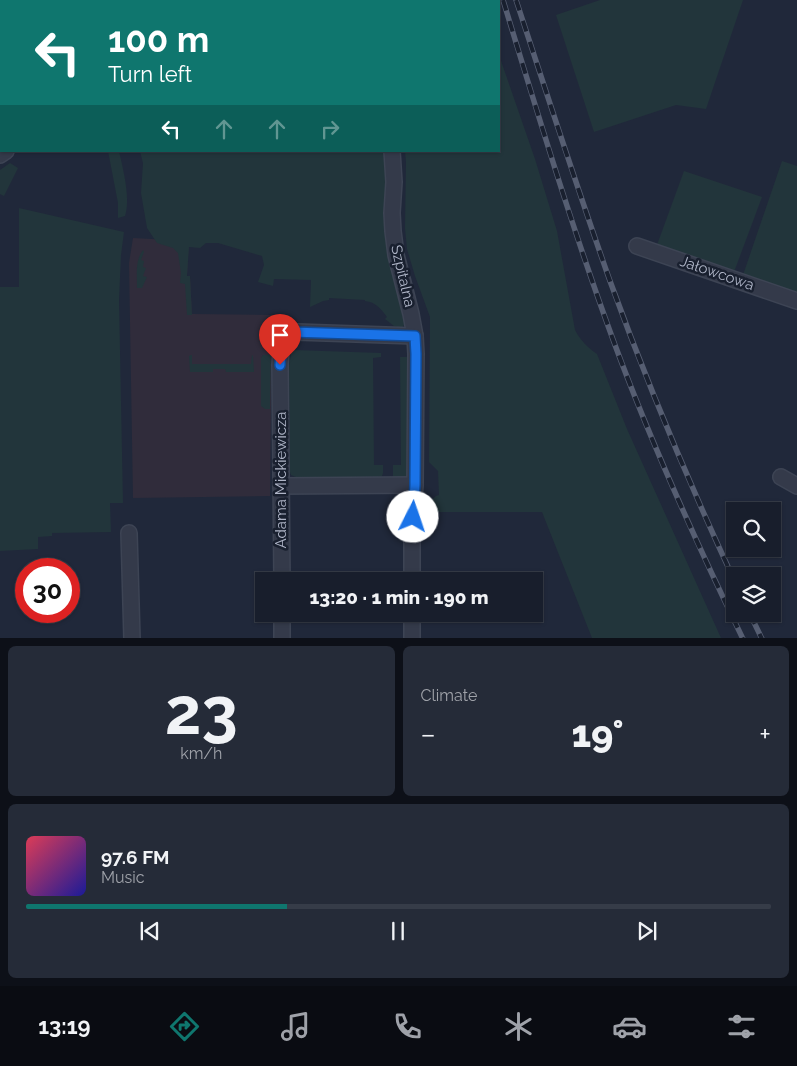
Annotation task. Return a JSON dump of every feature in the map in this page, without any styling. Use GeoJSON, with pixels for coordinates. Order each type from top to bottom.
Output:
{"type":"FeatureCollection","features":[{"type":"Feature","properties":{"kind":"street","name":"Szpitalna"},"geometry":{"type":"LineString","coordinates":[[392,152],[394,182],[393,231],[396,255],[411,314],[416,354],[412,572]]}},
{"type":"Feature","properties":{"kind":"street","name":"Jałowcowa"},"geometry":{"type":"LineString","coordinates":[[637,246],[797,301]]}},
{"type":"Feature","properties":{"kind":"street","name":"Adama Mickiewicza"},"geometry":{"type":"LineString","coordinates":[[282,572],[281,351],[284,339],[288,334],[297,332],[415,336]]}},
{"type":"Feature","properties":{"kind":"street"},"geometry":{"type":"LineString","coordinates":[[781,477],[797,486]]}},
{"type":"Feature","properties":{"kind":"street"},"geometry":{"type":"LineString","coordinates":[[281,486],[415,485]]}},
{"type":"Feature","properties":{"kind":"street"},"geometry":{"type":"LineString","coordinates":[[130,533],[132,638]]}},
{"type":"Feature","properties":{"kind":"street"},"geometry":{"type":"LineString","coordinates":[[282,622],[282,638]]}},
{"type":"Feature","properties":{"kind":"street"},"geometry":{"type":"LineString","coordinates":[[412,622],[412,638]]}},
{"type":"Feature","properties":{"kind":"shaded area"},"geometry":{"type":"Polygon","coordinates":[[[600,0],[743,0],[706,109],[676,105],[594,132],[556,15],[600,0]]]}},
{"type":"Feature","properties":{"kind":"shaded area"},"geometry":{"type":"Polygon","coordinates":[[[500,58],[535,159],[557,231],[575,330],[584,344],[597,354],[627,429],[721,638],[592,638],[542,512],[426,512],[427,504],[439,495],[438,471],[429,462],[430,317],[407,249],[405,228],[405,152],[500,152],[500,58]]]}},
{"type":"Feature","properties":{"kind":"shaded area"},"geometry":{"type":"Polygon","coordinates":[[[108,152],[119,152],[126,184],[127,209],[125,216],[118,218],[118,203],[108,152]]]}},
{"type":"Feature","properties":{"kind":"shaded area"},"geometry":{"type":"Polygon","coordinates":[[[140,152],[385,152],[386,240],[406,322],[402,328],[394,326],[385,319],[387,317],[378,306],[365,300],[329,298],[329,300],[310,307],[311,280],[274,279],[273,286],[258,282],[264,265],[262,256],[218,243],[206,243],[200,248],[189,247],[187,276],[190,276],[192,315],[187,315],[185,284],[180,283],[181,273],[178,253],[173,248],[157,243],[147,228],[141,193],[143,163],[140,152]]]}},
{"type":"Feature","properties":{"kind":"shaded area"},"geometry":{"type":"Polygon","coordinates":[[[782,161],[797,166],[797,294],[743,275],[782,161]]]}},
{"type":"Feature","properties":{"kind":"shaded area"},"geometry":{"type":"Polygon","coordinates":[[[10,163],[18,168],[4,196],[0,194],[0,170],[10,163]]]}},
{"type":"Feature","properties":{"kind":"shaded area"},"geometry":{"type":"Polygon","coordinates":[[[684,171],[762,197],[734,272],[657,245],[684,171]]]}},
{"type":"Feature","properties":{"kind":"shaded area"},"geometry":{"type":"Polygon","coordinates":[[[19,208],[124,232],[119,300],[123,503],[110,503],[111,532],[52,533],[52,536],[38,537],[38,549],[0,551],[0,287],[19,287],[19,208]]]}},
{"type":"Feature","properties":{"kind":"shaded area"},"geometry":{"type":"Polygon","coordinates":[[[133,238],[189,241],[187,276],[190,276],[192,314],[272,315],[270,496],[133,498],[129,263],[133,238]]]}},
{"type":"Feature","properties":{"kind":"shaded area"},"geometry":{"type":"Polygon","coordinates":[[[143,250],[141,260],[144,261],[143,267],[146,268],[143,276],[147,277],[142,288],[137,288],[138,263],[143,250]]]}},
{"type":"Feature","properties":{"kind":"shaded area"},"geometry":{"type":"Polygon","coordinates":[[[294,350],[381,353],[381,357],[373,358],[374,465],[383,465],[382,476],[296,477],[291,475],[289,366],[291,353],[294,350]]]}},
{"type":"Feature","properties":{"kind":"shaded area"},"geometry":{"type":"Polygon","coordinates":[[[192,355],[192,364],[251,364],[252,355],[254,372],[226,372],[225,369],[213,369],[213,372],[190,372],[189,356],[192,355]]]}},
{"type":"Feature","properties":{"kind":"shaded area"},"geometry":{"type":"Polygon","coordinates":[[[263,355],[271,355],[270,409],[265,409],[261,406],[261,358],[263,355]]]}},
{"type":"Feature","properties":{"kind":"shaded area"},"geometry":{"type":"Polygon","coordinates":[[[400,357],[409,357],[410,473],[402,479],[393,476],[393,465],[401,465],[400,357]]]}},
{"type":"Feature","properties":{"kind":"railway"},"geometry":{"type":"LineString","coordinates":[[503,0],[570,216],[615,345],[675,493],[743,638]]}},
{"type":"Feature","properties":{"kind":"railway"},"geometry":{"type":"LineString","coordinates":[[516,0],[624,319],[669,433],[728,567]]}},
{"type":"Feature","properties":{"kind":"railway"},"geometry":{"type":"LineString","coordinates":[[754,622],[762,638]]}},
{"type":"Feature","properties":{"kind":"route"},"geometry":{"type":"LineString","coordinates":[[280,365],[282,343],[286,336],[292,332],[415,336],[415,485],[413,517]]}}]}
